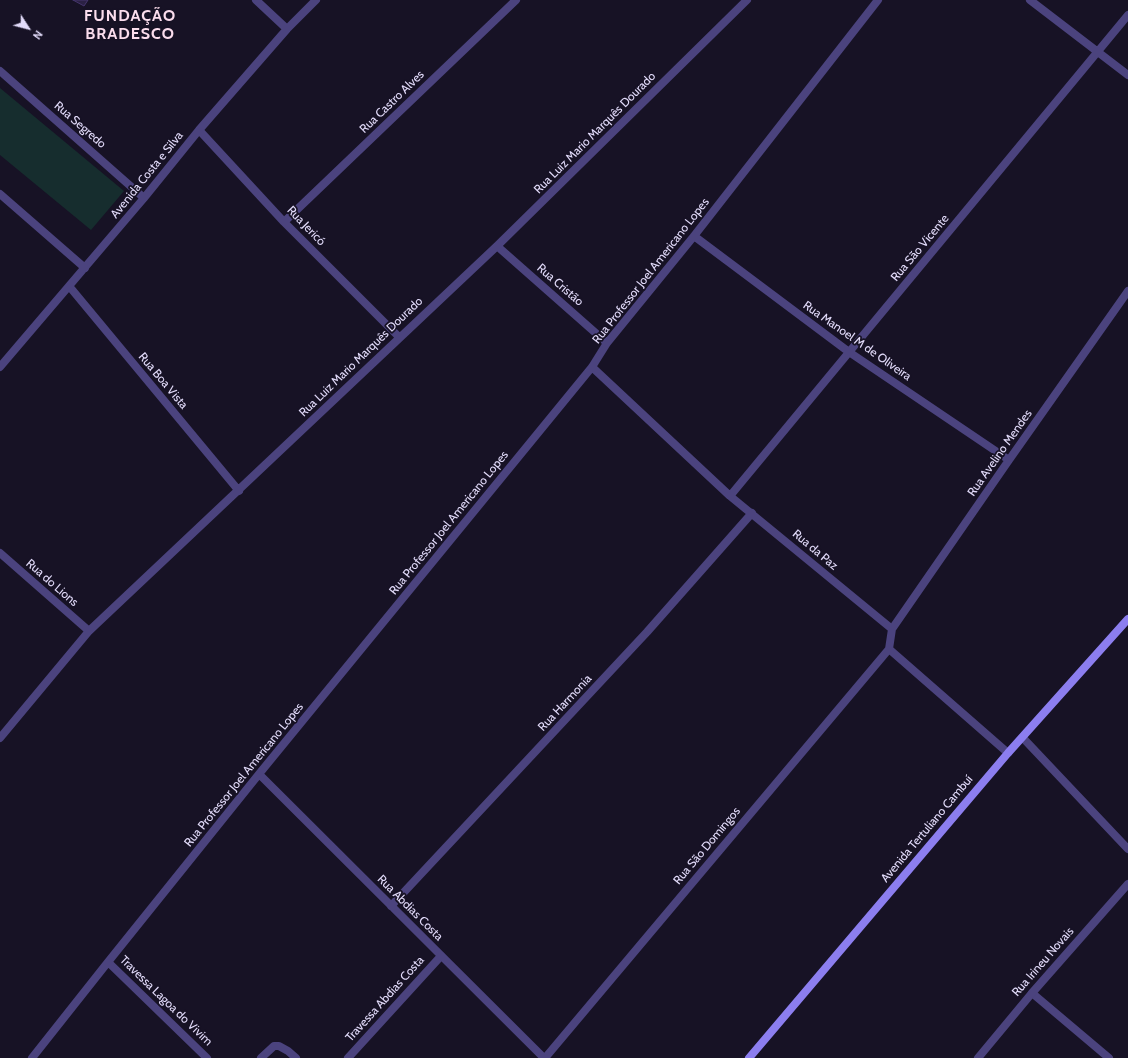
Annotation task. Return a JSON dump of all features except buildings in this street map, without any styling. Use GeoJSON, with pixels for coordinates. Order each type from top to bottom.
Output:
{"type":"FeatureCollection","features":[{"type":"Feature","properties":{"kind":"main road","name":"Avenida Tertuliano Cambuí"},"geometry":{"type":"LineString","coordinates":[[749,1058],[1008,753],[1128,619]]}},
{"type":"Feature","properties":{"kind":"street"},"geometry":{"type":"LineString","coordinates":[[256,0],[288,29]]}},
{"type":"Feature","properties":{"kind":"street","name":"Avenida Costa e Silva"},"geometry":{"type":"LineString","coordinates":[[0,367],[144,198],[199,130],[288,29],[316,0]]}},
{"type":"Feature","properties":{"kind":"street","name":"Rua Castro Alves"},"geometry":{"type":"LineString","coordinates":[[284,222],[516,0]]}},
{"type":"Feature","properties":{"kind":"street","name":"Rua Luiz Mario Marquês Dourado"},"geometry":{"type":"LineString","coordinates":[[0,738],[89,631],[497,246],[747,0]]}},
{"type":"Feature","properties":{"kind":"street","name":"Rua Professor Joel Americano Lopes"},"geometry":{"type":"LineString","coordinates":[[32,1058],[259,774],[592,367],[607,343],[694,236],[878,0]]}},
{"type":"Feature","properties":{"kind":"street"},"geometry":{"type":"LineString","coordinates":[[1030,0],[1128,75]]}},
{"type":"Feature","properties":{"kind":"street","name":"Rua São Vicente"},"geometry":{"type":"LineString","coordinates":[[730,496],[1128,15]]}},
{"type":"Feature","properties":{"kind":"street","name":"Rua Segredo"},"geometry":{"type":"LineString","coordinates":[[0,71],[144,198]]}},
{"type":"Feature","properties":{"kind":"street","name":"Rua Jericó"},"geometry":{"type":"LineString","coordinates":[[199,130],[284,222],[399,337]]}},
{"type":"Feature","properties":{"kind":"street"},"geometry":{"type":"LineString","coordinates":[[0,194],[85,268]]}},
{"type":"Feature","properties":{"kind":"street","name":"Rua Manoel M de Oliveira"},"geometry":{"type":"LineString","coordinates":[[694,236],[849,352],[1009,460]]}},
{"type":"Feature","properties":{"kind":"street","name":"Rua Cristão"},"geometry":{"type":"LineString","coordinates":[[497,246],[607,343]]}},
{"type":"Feature","properties":{"kind":"street","name":"Rua Boa Vista"},"geometry":{"type":"LineString","coordinates":[[69,286],[239,491]]}},
{"type":"Feature","properties":{"kind":"street","name":"Rua Avelino Mendes"},"geometry":{"type":"LineString","coordinates":[[892,629],[1128,291]]}},
{"type":"Feature","properties":{"kind":"street","name":"Rua da Paz"},"geometry":{"type":"LineString","coordinates":[[592,367],[730,496],[892,629]]}},
{"type":"Feature","properties":{"kind":"street","name":"Rua Harmonia"},"geometry":{"type":"LineString","coordinates":[[391,906],[647,632],[752,513]]}},
{"type":"Feature","properties":{"kind":"street","name":"Rua do Lions"},"geometry":{"type":"LineString","coordinates":[[0,553],[89,631]]}},
{"type":"Feature","properties":{"kind":"street"},"geometry":{"type":"LineString","coordinates":[[892,629],[889,649],[1008,753]]}},
{"type":"Feature","properties":{"kind":"street","name":"Rua São Domingos"},"geometry":{"type":"LineString","coordinates":[[544,1058],[889,649]]}},
{"type":"Feature","properties":{"kind":"street"},"geometry":{"type":"LineString","coordinates":[[1022,738],[1128,849]]}},
{"type":"Feature","properties":{"kind":"street","name":"Rua Abdias Costa"},"geometry":{"type":"LineString","coordinates":[[259,774],[544,1058]]}},
{"type":"Feature","properties":{"kind":"street","name":"Rua Irineu Novais"},"geometry":{"type":"LineString","coordinates":[[978,1058],[1032,993],[1128,884]]}},
{"type":"Feature","properties":{"kind":"street","name":"Travessa Abdias Costa"},"geometry":{"type":"LineString","coordinates":[[348,1058],[441,956]]}},
{"type":"Feature","properties":{"kind":"street","name":"Travessa Lagoa do Vivim"},"geometry":{"type":"LineString","coordinates":[[108,962],[208,1058]]}},
{"type":"Feature","properties":{"kind":"street"},"geometry":{"type":"LineString","coordinates":[[1032,993],[1109,1058]]}},
{"type":"Feature","properties":{"kind":"street"},"geometry":{"type":"LineString","coordinates":[[261,1058],[274,1046],[279,1046],[296,1058]]}},
{"type":"Feature","properties":{"kind":"green space"},"geometry":{"type":"Polygon","coordinates":[[[0,88],[124,191],[91,230],[0,155],[0,88]]]}},
{"type":"Feature","properties":{"kind":"district","name":"FUNDAÇÃO BRADESCO"},"geometry":{"type":"Point","coordinates":[130,25]}}]}
